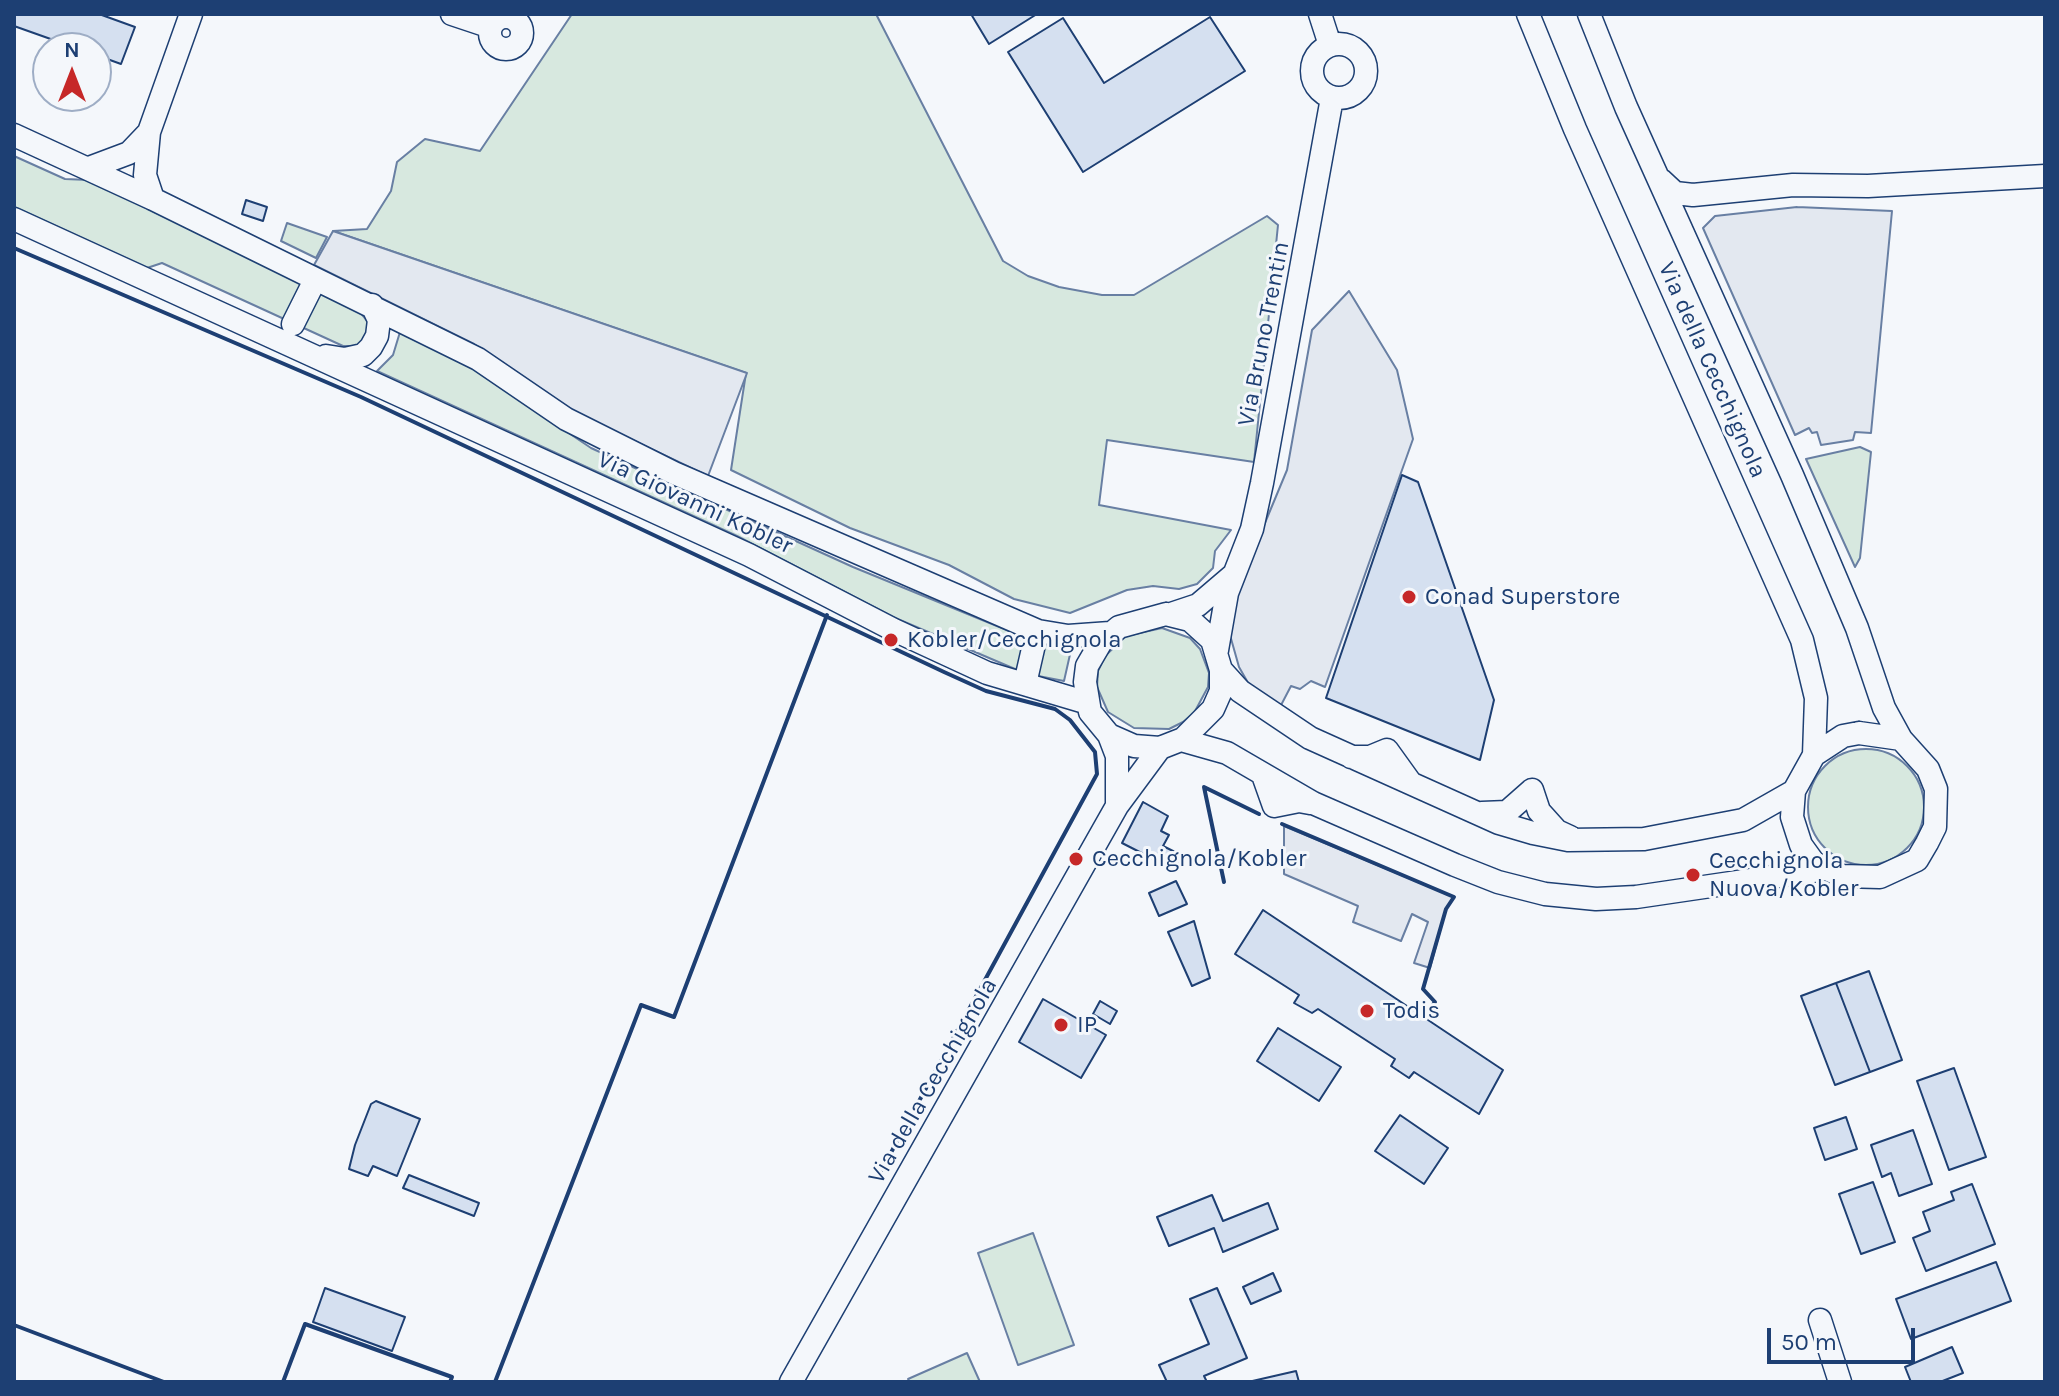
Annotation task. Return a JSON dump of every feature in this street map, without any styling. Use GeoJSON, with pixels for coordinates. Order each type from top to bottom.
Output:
{"type":"FeatureCollection","features":[{"type":"Feature","properties":{"kind":"street"},"geometry":{"type":"LineString","coordinates":[[153,199],[145,175],[149,132],[191,14]]}},
{"type":"Feature","properties":{"kind":"street"},"geometry":{"type":"LineString","coordinates":[[452,14],[491,27]]}},
{"type":"Feature","properties":{"kind":"street"},"geometry":{"type":"LineString","coordinates":[[1320,14],[1330,45]]}},
{"type":"Feature","properties":{"kind":"street","name":"Via della Cecchignola"},"geometry":{"type":"LineString","coordinates":[[1528,14],[1575,129],[1802,640],[1816,698],[1814,755]]}},
{"type":"Feature","properties":{"kind":"street","name":"Via della Cecchignola"},"geometry":{"type":"LineString","coordinates":[[1589,14],[1792,475],[1857,628],[1884,708],[1901,739]]}},
{"type":"Feature","properties":{"kind":"street"},"geometry":{"type":"LineString","coordinates":[[1330,45],[1352,47],[1361,54],[1366,76],[1354,95],[1332,98],[1314,83],[1312,72],[1320,51],[1330,45]]}},
{"type":"Feature","properties":{"kind":"street","name":"Via Bruno Trentin"},"geometry":{"type":"LineString","coordinates":[[1219,660],[1233,575],[1252,529],[1262,483],[1332,98]]}},
{"type":"Feature","properties":{"kind":"street"},"geometry":{"type":"LineString","coordinates":[[89,168],[129,153],[149,132]]}},
{"type":"Feature","properties":{"kind":"street","name":"Via Giovanni Kobler"},"geometry":{"type":"LineString","coordinates":[[14,135],[372,305],[478,359],[592,433],[813,536],[1038,631],[1068,636],[1110,633]]}},
{"type":"Feature","properties":{"kind":"street"},"geometry":{"type":"LineString","coordinates":[[1657,174],[1665,187],[1675,193],[1739,192],[1793,185],[1895,185],[2045,176]]}},
{"type":"Feature","properties":{"kind":"street"},"geometry":{"type":"LineString","coordinates":[[1687,242],[1687,221],[1698,208],[1739,192]]}},
{"type":"Feature","properties":{"kind":"street","name":"Via Giovanni Kobler"},"geometry":{"type":"LineString","coordinates":[[14,219],[288,333],[987,673],[1088,703]]}},
{"type":"Feature","properties":{"kind":"street"},"geometry":{"type":"LineString","coordinates":[[288,333],[311,288]]}},
{"type":"Feature","properties":{"kind":"street","name":"Via Giovanni Kobler"},"geometry":{"type":"LineString","coordinates":[[288,333],[324,355],[345,359],[363,355],[377,336],[379,320],[372,305]]}},
{"type":"Feature","properties":{"kind":"street","name":"Via Bruno Trentin"},"geometry":{"type":"LineString","coordinates":[[1171,614],[1205,601],[1233,575]]}},
{"type":"Feature","properties":{"kind":"street"},"geometry":{"type":"LineString","coordinates":[[1794,791],[1743,820],[1644,839],[1588,841],[1533,833],[1414,786],[1387,750],[1370,757],[1349,757],[1287,725],[1240,691],[1219,660],[1203,628],[1171,614],[1142,618],[1110,633],[1087,666],[1088,703],[1109,735],[1134,746],[1170,744],[1227,753],[1313,803],[1498,882],[1545,894],[1596,899],[1636,897],[1826,869]]}},
{"type":"Feature","properties":{"kind":"street"},"geometry":{"type":"LineString","coordinates":[[1027,675],[1035,640]]}},
{"type":"Feature","properties":{"kind":"street"},"geometry":{"type":"LineString","coordinates":[[1170,744],[1213,709],[1221,688],[1219,660]]}},
{"type":"Feature","properties":{"kind":"street"},"geometry":{"type":"LineString","coordinates":[[1859,733],[1901,739],[1928,769],[1936,789],[1935,827],[1917,860],[1880,877],[1850,877],[1814,863],[1801,845],[1792,817],[1794,791],[1814,755],[1843,736],[1859,733]]}},
{"type":"Feature","properties":{"kind":"street","name":"Via della Cecchignola"},"geometry":{"type":"LineString","coordinates":[[1109,735],[1117,756],[1117,806]]}},
{"type":"Feature","properties":{"kind":"street","name":"Via della Cecchignola"},"geometry":{"type":"LineString","coordinates":[[791,1382],[1117,806],[1170,744]]}},
{"type":"Feature","properties":{"kind":"street"},"geometry":{"type":"LineString","coordinates":[[1475,812],[1507,812],[1532,790],[1539,811],[1557,831],[1588,841]]}},
{"type":"Feature","properties":{"kind":"street"},"geometry":{"type":"LineString","coordinates":[[1820,1320],[1840,1382]]}},
{"type":"Feature","properties":{"kind":"shaded area"},"geometry":{"type":"Polygon","coordinates":[[[572,14],[876,14],[1003,261],[1028,276],[1059,287],[1102,295],[1134,295],[1267,216],[1278,225],[1254,462],[1107,440],[1099,505],[1231,530],[1215,551],[1213,568],[1197,584],[1179,589],[1153,586],[1127,590],[1070,613],[1014,599],[949,565],[850,528],[731,470],[746,373],[333,231],[367,229],[391,191],[397,162],[425,139],[480,151],[572,14]]]}},
{"type":"Feature","properties":{"kind":"shaded area"},"geometry":{"type":"Polygon","coordinates":[[[14,156],[65,179],[89,180],[360,312],[370,325],[369,336],[357,346],[343,346],[162,263],[147,268],[14,207],[14,156]]]}},
{"type":"Feature","properties":{"kind":"shaded area"},"geometry":{"type":"Polygon","coordinates":[[[1797,207],[1892,211],[1871,433],[1855,432],[1853,440],[1821,445],[1817,432],[1812,433],[1809,428],[1795,435],[1703,228],[1715,216],[1797,207]]]}},
{"type":"Feature","properties":{"kind":"shaded area"},"geometry":{"type":"Polygon","coordinates":[[[287,223],[327,237],[316,258],[281,241],[287,223]]]}},
{"type":"Feature","properties":{"kind":"shaded area"},"geometry":{"type":"Polygon","coordinates":[[[333,231],[747,373],[708,476],[578,414],[474,344],[314,265],[333,231]]]}},
{"type":"Feature","properties":{"kind":"shaded area"},"geometry":{"type":"Polygon","coordinates":[[[1349,291],[1397,370],[1413,439],[1325,687],[1311,681],[1300,689],[1291,686],[1279,709],[1251,688],[1239,667],[1228,628],[1235,595],[1287,470],[1312,330],[1349,291]]]}},
{"type":"Feature","properties":{"kind":"shaded area"},"geometry":{"type":"Polygon","coordinates":[[[400,332],[471,367],[591,448],[853,567],[1031,640],[1022,672],[893,617],[737,536],[377,371],[393,355],[400,332]]]}},
{"type":"Feature","properties":{"kind":"shaded area"},"geometry":{"type":"Polygon","coordinates":[[[1860,447],[1871,452],[1860,558],[1855,567],[1806,459],[1860,447]]]}},
{"type":"Feature","properties":{"kind":"shaded area"},"geometry":{"type":"Polygon","coordinates":[[[1162,628],[1190,638],[1200,649],[1209,673],[1208,687],[1194,713],[1183,722],[1169,729],[1134,728],[1108,712],[1097,687],[1098,671],[1105,656],[1126,636],[1162,628]]]}},
{"type":"Feature","properties":{"kind":"shaded area"},"geometry":{"type":"Polygon","coordinates":[[[1040,642],[1071,650],[1064,681],[1033,675],[1040,642]]]}},
{"type":"Feature","properties":{"kind":"shaded area"},"geometry":{"type":"Polygon","coordinates":[[[1866,749],[1888,753],[1907,766],[1920,785],[1924,807],[1920,829],[1907,848],[1888,861],[1866,865],[1844,861],[1825,848],[1812,829],[1808,807],[1812,785],[1825,766],[1844,753],[1866,749]]]}},
{"type":"Feature","properties":{"kind":"shaded area"},"geometry":{"type":"Polygon","coordinates":[[[1284,826],[1454,897],[1446,909],[1430,968],[1414,963],[1428,922],[1412,914],[1401,941],[1353,922],[1358,906],[1284,874],[1284,826]]]}},
{"type":"Feature","properties":{"kind":"shaded area"},"geometry":{"type":"Polygon","coordinates":[[[1033,1233],[1074,1345],[1018,1365],[978,1253],[1033,1233]]]}},
{"type":"Feature","properties":{"kind":"shaded area"},"geometry":{"type":"Polygon","coordinates":[[[967,1353],[980,1382],[910,1382],[908,1379],[967,1353]]]}},
{"type":"Feature","properties":{"kind":"building"},"geometry":{"type":"Polygon","coordinates":[[[14,14],[99,14],[135,27],[121,64],[112,61],[112,32],[32,32],[14,26],[14,14]]]}},
{"type":"Feature","properties":{"kind":"building"},"geometry":{"type":"Polygon","coordinates":[[[971,14],[1037,14],[989,44],[971,14]]]}},
{"type":"Feature","properties":{"kind":"building"},"geometry":{"type":"Polygon","coordinates":[[[1210,17],[1245,71],[1083,172],[1008,52],[1063,18],[1104,83],[1210,17]]]}},
{"type":"Feature","properties":{"kind":"building"},"geometry":{"type":"Polygon","coordinates":[[[246,200],[267,207],[263,221],[242,214],[246,200]]]}},
{"type":"Feature","properties":{"kind":"building","name":"Conad Superstore"},"geometry":{"type":"Polygon","coordinates":[[[1402,475],[1418,482],[1494,700],[1480,760],[1326,698],[1402,475]]]}},
{"type":"Feature","properties":{"kind":"building"},"geometry":{"type":"Polygon","coordinates":[[[1143,802],[1168,816],[1161,831],[1169,835],[1163,846],[1183,856],[1175,870],[1122,843],[1143,802]]]}},
{"type":"Feature","properties":{"kind":"building"},"geometry":{"type":"Polygon","coordinates":[[[1176,881],[1187,904],[1159,916],[1149,893],[1176,881]]]}},
{"type":"Feature","properties":{"kind":"building","name":"Todis"},"geometry":{"type":"Polygon","coordinates":[[[1263,910],[1503,1070],[1479,1114],[1414,1072],[1409,1078],[1391,1066],[1395,1059],[1318,1009],[1312,1013],[1294,1003],[1299,995],[1235,954],[1263,910]]]}},
{"type":"Feature","properties":{"kind":"building"},"geometry":{"type":"Polygon","coordinates":[[[1194,921],[1210,978],[1192,986],[1168,932],[1194,921]]]}},
{"type":"Feature","properties":{"kind":"building"},"geometry":{"type":"Polygon","coordinates":[[[1869,971],[1902,1060],[1870,1072],[1836,983],[1869,971]]]}},
{"type":"Feature","properties":{"kind":"building"},"geometry":{"type":"Polygon","coordinates":[[[1836,983],[1870,1072],[1835,1085],[1801,996],[1836,983]]]}},
{"type":"Feature","properties":{"kind":"building"},"geometry":{"type":"Polygon","coordinates":[[[1043,999],[1106,1035],[1081,1078],[1019,1042],[1043,999]]]}},
{"type":"Feature","properties":{"kind":"building"},"geometry":{"type":"Polygon","coordinates":[[[1100,1001],[1117,1011],[1110,1024],[1093,1014],[1100,1001]]]}},
{"type":"Feature","properties":{"kind":"building"},"geometry":{"type":"Polygon","coordinates":[[[1278,1028],[1341,1067],[1319,1101],[1257,1061],[1278,1028]]]}},
{"type":"Feature","properties":{"kind":"building"},"geometry":{"type":"Polygon","coordinates":[[[1954,1068],[1986,1157],[1949,1170],[1917,1081],[1954,1068]]]}},
{"type":"Feature","properties":{"kind":"building"},"geometry":{"type":"Polygon","coordinates":[[[376,1101],[420,1119],[397,1176],[373,1166],[368,1176],[349,1169],[371,1104],[376,1101]]]}},
{"type":"Feature","properties":{"kind":"building"},"geometry":{"type":"Polygon","coordinates":[[[1400,1115],[1448,1148],[1424,1184],[1375,1151],[1400,1115]]]}},
{"type":"Feature","properties":{"kind":"building"},"geometry":{"type":"Polygon","coordinates":[[[1846,1117],[1857,1149],[1825,1160],[1814,1128],[1846,1117]]]}},
{"type":"Feature","properties":{"kind":"building"},"geometry":{"type":"Polygon","coordinates":[[[1913,1130],[1932,1184],[1899,1196],[1891,1173],[1882,1177],[1871,1145],[1913,1130]]]}},
{"type":"Feature","properties":{"kind":"building"},"geometry":{"type":"Polygon","coordinates":[[[409,1175],[479,1203],[474,1216],[403,1188],[409,1175]]]}},
{"type":"Feature","properties":{"kind":"building"},"geometry":{"type":"Polygon","coordinates":[[[1873,1182],[1895,1242],[1861,1254],[1839,1194],[1873,1182]]]}},
{"type":"Feature","properties":{"kind":"building"},"geometry":{"type":"Polygon","coordinates":[[[1972,1184],[1995,1244],[1926,1271],[1913,1238],[1930,1231],[1923,1212],[1954,1200],[1951,1192],[1972,1184]]]}},
{"type":"Feature","properties":{"kind":"building"},"geometry":{"type":"Polygon","coordinates":[[[1212,1195],[1223,1221],[1268,1203],[1278,1229],[1223,1252],[1214,1228],[1169,1246],[1157,1217],[1212,1195]]]}},
{"type":"Feature","properties":{"kind":"building"},"geometry":{"type":"Polygon","coordinates":[[[1996,1262],[2011,1301],[1911,1339],[1896,1299],[1996,1262]]]}},
{"type":"Feature","properties":{"kind":"building"},"geometry":{"type":"Polygon","coordinates":[[[1273,1273],[1281,1291],[1251,1304],[1243,1287],[1273,1273]]]}},
{"type":"Feature","properties":{"kind":"building"},"geometry":{"type":"Polygon","coordinates":[[[325,1288],[405,1317],[392,1351],[313,1322],[325,1288]]]}},
{"type":"Feature","properties":{"kind":"building"},"geometry":{"type":"Polygon","coordinates":[[[1217,1288],[1247,1358],[1204,1376],[1207,1382],[1167,1382],[1159,1365],[1209,1344],[1190,1299],[1217,1288]]]}},
{"type":"Feature","properties":{"kind":"building"},"geometry":{"type":"Polygon","coordinates":[[[1952,1347],[1963,1373],[1940,1382],[1911,1382],[1905,1367],[1952,1347]]]}},
{"type":"Feature","properties":{"kind":"building"},"geometry":{"type":"Polygon","coordinates":[[[1296,1371],[1299,1382],[1248,1382],[1296,1371]]]}},
{"type":"Feature","properties":{"kind":"wall"},"geometry":{"type":"LineString","coordinates":[[14,248],[361,397],[986,691],[1055,709],[1070,720],[1095,752],[1097,774],[881,1171]]}},
{"type":"Feature","properties":{"kind":"wall"},"geometry":{"type":"LineString","coordinates":[[495,1382],[641,1005],[674,1017],[827,615]]}},
{"type":"Feature","properties":{"kind":"wall"},"geometry":{"type":"LineString","coordinates":[[1224,882],[1204,787],[1259,814]]}},
{"type":"Feature","properties":{"kind":"wall"},"geometry":{"type":"LineString","coordinates":[[1282,824],[1454,897],[1446,909],[1423,989],[1435,1002],[1424,1017]]}},
{"type":"Feature","properties":{"kind":"wall"},"geometry":{"type":"LineString","coordinates":[[283,1382],[305,1324],[452,1377],[450,1382]]}},
{"type":"Feature","properties":{"kind":"wall"},"geometry":{"type":"LineString","coordinates":[[14,1325],[164,1382]]}},
{"type":"Feature","properties":{"kind":"place","name":"Conad Superstore"},"geometry":{"type":"Point","coordinates":[1409,597]}},
{"type":"Feature","properties":{"kind":"place","name":"Kobler/Cecchignola"},"geometry":{"type":"Point","coordinates":[891,640]}},
{"type":"Feature","properties":{"kind":"place","name":"Cecchignola/Kobler"},"geometry":{"type":"Point","coordinates":[1076,859]}},
{"type":"Feature","properties":{"kind":"place","name":"Cecchignola Nuova/Kobler"},"geometry":{"type":"Point","coordinates":[1693,875]}},
{"type":"Feature","properties":{"kind":"place","name":"Todis"},"geometry":{"type":"Point","coordinates":[1367,1011]}},
{"type":"Feature","properties":{"kind":"place","name":"IP"},"geometry":{"type":"Point","coordinates":[1061,1025]}}]}
